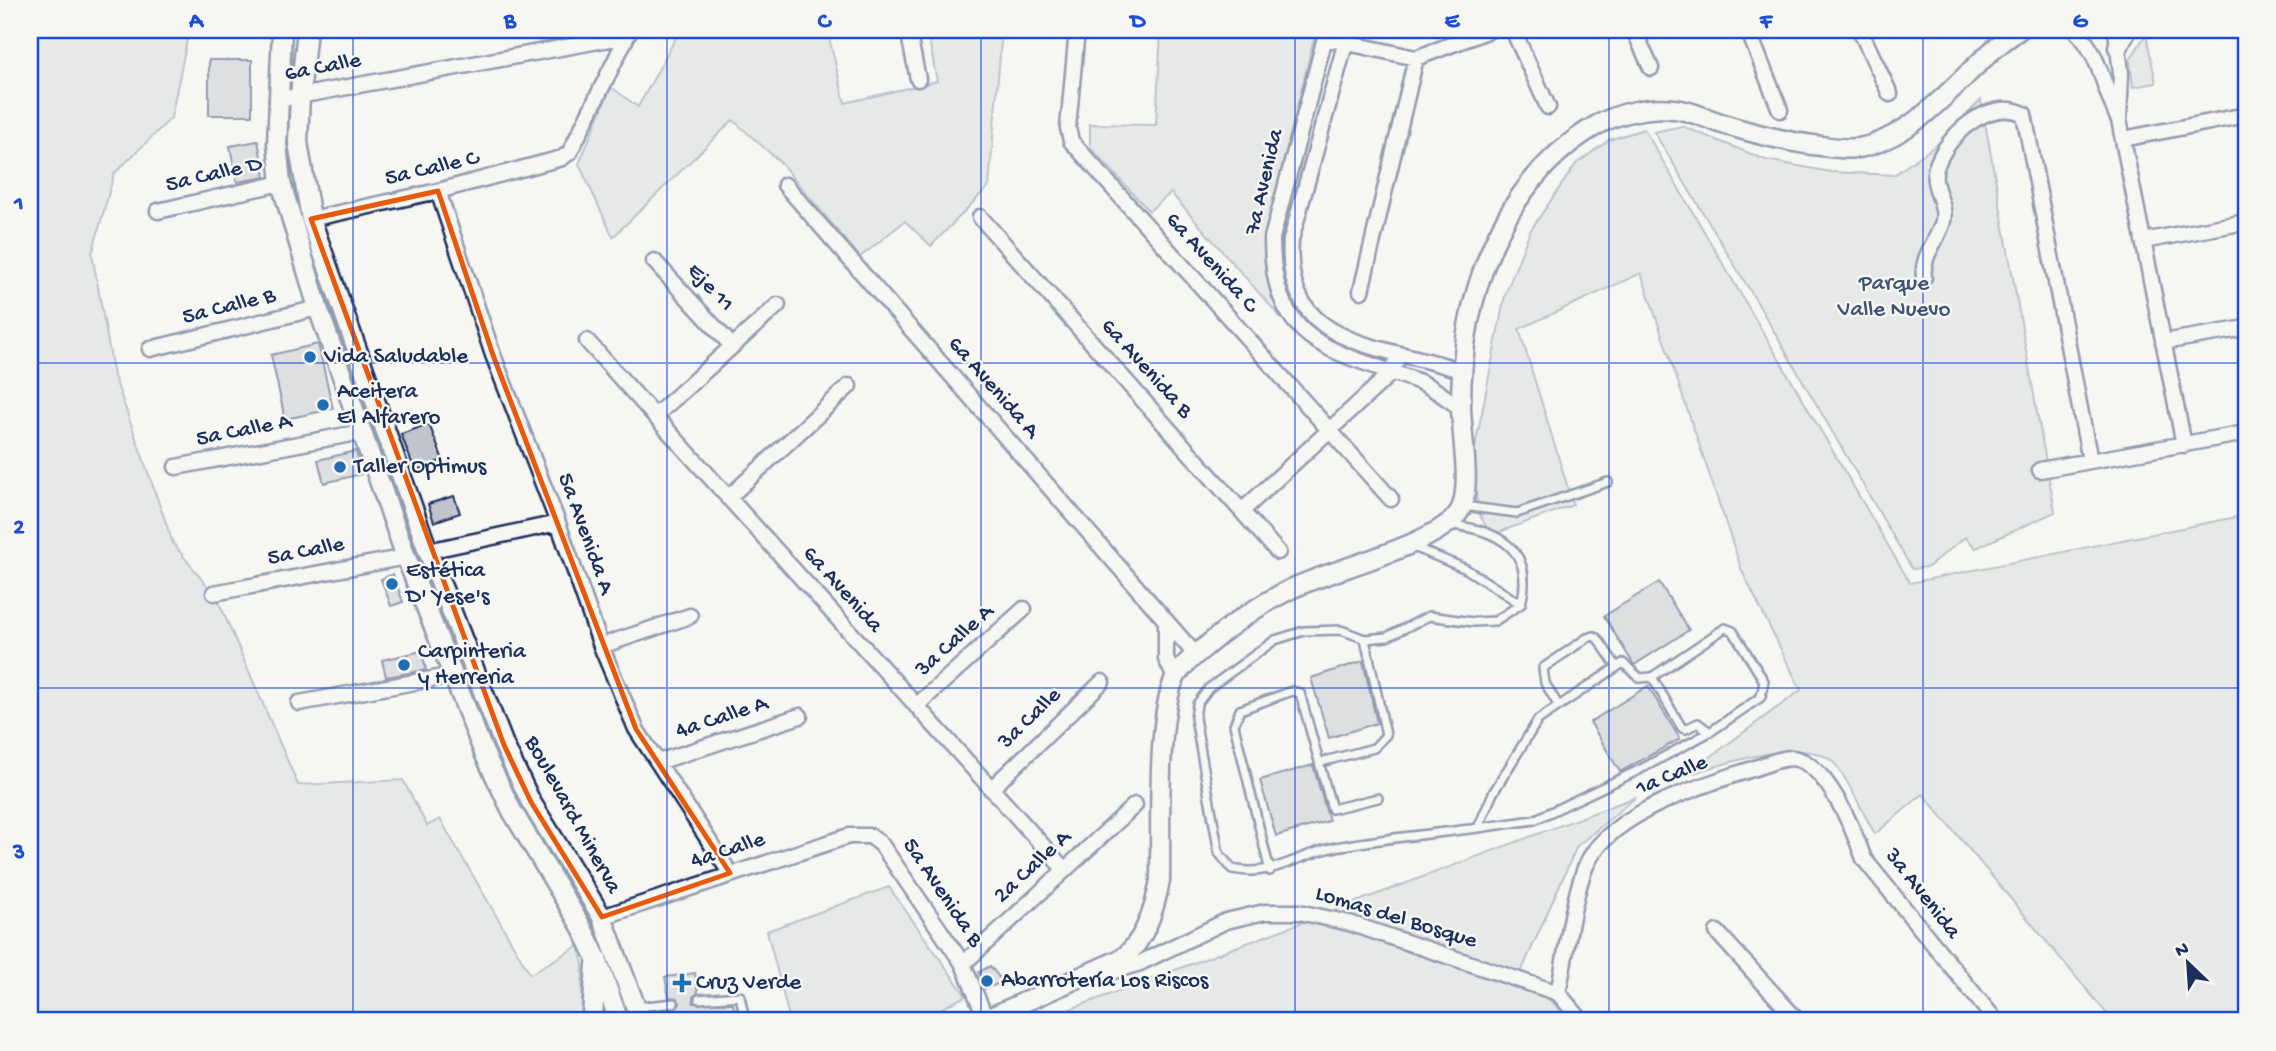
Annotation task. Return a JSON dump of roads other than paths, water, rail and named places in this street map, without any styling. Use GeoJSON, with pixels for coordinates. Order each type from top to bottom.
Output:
{"type":"FeatureCollection","features":[{"type":"Feature","properties":{"kind":"main road"},"geometry":{"type":"LineString","coordinates":[[592,1021],[597,959]]}},
{"type":"Feature","properties":{"kind":"street","name":"Boulevard Minerva"},"geometry":{"type":"LineString","coordinates":[[282,30],[276,144],[281,183],[318,308],[406,557],[484,753],[512,811],[581,926],[597,959],[619,1021]]}},
{"type":"Feature","properties":{"kind":"street","name":"Boulevard Minerva"},"geometry":{"type":"LineString","coordinates":[[307,30],[298,142],[311,219],[428,551],[505,745],[531,802],[602,917],[639,1014]]}},
{"type":"Feature","properties":{"kind":"street"},"geometry":{"type":"LineString","coordinates":[[908,30],[918,79]]}},
{"type":"Feature","properties":{"kind":"street","name":"6a Avenida C"},"geometry":{"type":"LineString","coordinates":[[1077,30],[1068,128],[1071,141],[1391,499]]}},
{"type":"Feature","properties":{"kind":"street"},"geometry":{"type":"LineString","coordinates":[[1326,34],[1347,37],[1416,58],[1490,30]]}},
{"type":"Feature","properties":{"kind":"street"},"geometry":{"type":"LineString","coordinates":[[1513,30],[1548,107]]}},
{"type":"Feature","properties":{"kind":"street"},"geometry":{"type":"LineString","coordinates":[[1634,30],[1651,68]]}},
{"type":"Feature","properties":{"kind":"street"},"geometry":{"type":"LineString","coordinates":[[1748,30],[1780,110]]}},
{"type":"Feature","properties":{"kind":"street"},"geometry":{"type":"LineString","coordinates":[[1860,30],[1891,94]]}},
{"type":"Feature","properties":{"kind":"street"},"geometry":{"type":"LineString","coordinates":[[984,1020],[1103,969],[1133,950],[1156,905],[1160,880],[1166,707],[1175,678],[1195,654],[1218,635],[1291,588],[1410,545],[1448,524],[1462,506],[1462,371],[1478,280],[1509,211],[1570,142],[1601,123],[1633,111],[1677,108],[1783,141],[1852,150],[1890,137],[1929,111],[2019,30]]}},
{"type":"Feature","properties":{"kind":"street"},"geometry":{"type":"LineString","coordinates":[[2075,30],[2095,52],[2107,96],[2119,120]]}},
{"type":"Feature","properties":{"kind":"street"},"geometry":{"type":"LineString","coordinates":[[2095,52],[2127,30]]}},
{"type":"Feature","properties":{"kind":"street","name":"6a Calle"},"geometry":{"type":"LineString","coordinates":[[278,100],[628,33]]}},
{"type":"Feature","properties":{"kind":"street","name":"5a Calle C"},"geometry":{"type":"LineString","coordinates":[[311,219],[438,191],[562,159],[570,152],[628,33]]}},
{"type":"Feature","properties":{"kind":"street","name":"7a Avenida"},"geometry":{"type":"LineString","coordinates":[[1326,34],[1272,238],[1272,267],[1282,301],[1297,326],[1316,342],[1390,374],[1422,383],[1461,408]]}},
{"type":"Feature","properties":{"kind":"street","name":"7a Avenida"},"geometry":{"type":"LineString","coordinates":[[1347,37],[1291,240],[1289,268],[1299,296],[1311,315],[1326,329],[1462,371]]}},
{"type":"Feature","properties":{"kind":"street"},"geometry":{"type":"LineString","coordinates":[[2117,38],[2119,120],[2184,445]]}},
{"type":"Feature","properties":{"kind":"street"},"geometry":{"type":"LineString","coordinates":[[1362,291],[1416,58]]}},
{"type":"Feature","properties":{"kind":"street"},"geometry":{"type":"LineString","coordinates":[[1924,277],[1923,267],[1944,217],[1934,182],[1936,168],[1943,155],[1970,120],[1979,114],[2015,109],[2024,114],[2090,461]]}},
{"type":"Feature","properties":{"kind":"street"},"geometry":{"type":"LineString","coordinates":[[2123,139],[2246,115]]}},
{"type":"Feature","properties":{"kind":"street"},"geometry":{"type":"LineString","coordinates":[[1292,164],[1310,168]]}},
{"type":"Feature","properties":{"kind":"street","name":"5a Calle D"},"geometry":{"type":"LineString","coordinates":[[158,211],[281,183]]}},
{"type":"Feature","properties":{"kind":"street","name":"6a Avenida A"},"geometry":{"type":"LineString","coordinates":[[785,185],[1195,654]]}},
{"type":"Feature","properties":{"kind":"street","name":"5a Avenida A"},"geometry":{"type":"LineString","coordinates":[[438,191],[493,355],[558,523],[601,646],[636,729],[730,873]]}},
{"type":"Feature","properties":{"kind":"street","name":"6a Avenida B"},"geometry":{"type":"LineString","coordinates":[[980,217],[1278,552]]}},
{"type":"Feature","properties":{"kind":"street"},"geometry":{"type":"LineString","coordinates":[[2143,241],[2246,222]]}},
{"type":"Feature","properties":{"kind":"street","name":"Eje 11"},"geometry":{"type":"LineString","coordinates":[[654,261],[732,346]]}},
{"type":"Feature","properties":{"kind":"street"},"geometry":{"type":"LineString","coordinates":[[655,416],[778,305]]}},
{"type":"Feature","properties":{"kind":"street","name":"5a Calle B"},"geometry":{"type":"LineString","coordinates":[[150,349],[318,308]]}},
{"type":"Feature","properties":{"kind":"street"},"geometry":{"type":"LineString","coordinates":[[2163,342],[2246,328]]}},
{"type":"Feature","properties":{"kind":"street","name":"6a Avenida"},"geometry":{"type":"LineString","coordinates":[[587,341],[1064,869]]}},
{"type":"Feature","properties":{"kind":"street"},"geometry":{"type":"LineString","coordinates":[[1242,512],[1390,374],[1400,354]]}},
{"type":"Feature","properties":{"kind":"street"},"geometry":{"type":"LineString","coordinates":[[728,498],[849,386]]}},
{"type":"Feature","properties":{"kind":"street","name":"5a Calle A"},"geometry":{"type":"LineString","coordinates":[[176,467],[362,432]]}},
{"type":"Feature","properties":{"kind":"street"},"geometry":{"type":"LineString","coordinates":[[2040,470],[2246,433]]}},
{"type":"Feature","properties":{"kind":"street"},"geometry":{"type":"LineString","coordinates":[[428,551],[558,523]]}},
{"type":"Feature","properties":{"kind":"street","name":"5a Calle"},"geometry":{"type":"LineString","coordinates":[[214,593],[406,557]]}},
{"type":"Feature","properties":{"kind":"street","name":"3a Calle A"},"geometry":{"type":"LineString","coordinates":[[916,706],[1024,609]]}},
{"type":"Feature","properties":{"kind":"street"},"geometry":{"type":"LineString","coordinates":[[601,646],[690,616]]}},
{"type":"Feature","properties":{"kind":"street"},"geometry":{"type":"LineString","coordinates":[[1166,621],[1166,659],[1175,678]]}},
{"type":"Feature","properties":{"kind":"street"},"geometry":{"type":"LineString","coordinates":[[299,704],[454,675]]}},
{"type":"Feature","properties":{"kind":"street","name":"3a Calle"},"geometry":{"type":"LineString","coordinates":[[990,789],[1102,682]]}},
{"type":"Feature","properties":{"kind":"street","name":"4a Calle A"},"geometry":{"type":"LineString","coordinates":[[658,762],[800,716]]}},
{"type":"Feature","properties":{"kind":"street","name":"1a Calle"},"geometry":{"type":"LineString","coordinates":[[1558,993],[1585,868],[1596,849],[1639,812],[1775,761],[1793,758],[1808,765],[1829,785]]}},
{"type":"Feature","properties":{"kind":"street","name":"3a Avenida"},"geometry":{"type":"LineString","coordinates":[[1829,785],[1856,835],[1864,859],[1996,1021]]}},
{"type":"Feature","properties":{"kind":"street","name":"2a Calle A"},"geometry":{"type":"LineString","coordinates":[[963,964],[1135,805]]}},
{"type":"Feature","properties":{"kind":"street","name":"4a Calle"},"geometry":{"type":"LineString","coordinates":[[602,917],[849,836],[870,836]]}},
{"type":"Feature","properties":{"kind":"street","name":"5a Avenida B"},"geometry":{"type":"LineString","coordinates":[[870,836],[881,844],[963,964],[984,1020]]}},
{"type":"Feature","properties":{"kind":"street","name":"Lomas del Bosque"},"geometry":{"type":"LineString","coordinates":[[1063,986],[1140,963],[1226,921],[1265,912],[1299,912],[1349,923],[1558,993]]}},
{"type":"Feature","properties":{"kind":"street"},"geometry":{"type":"LineString","coordinates":[[1717,932],[1798,1021]]}},
{"type":"Feature","properties":{"kind":"street"},"geometry":{"type":"LineString","coordinates":[[1558,993],[1583,1021]]}},
{"type":"Feature","properties":{"kind":"lane"},"geometry":{"type":"LineString","coordinates":[[1462,506],[1517,513],[1608,482]]}},
{"type":"Feature","properties":{"kind":"lane"},"geometry":{"type":"LineString","coordinates":[[1448,524],[1481,528],[1514,548],[1526,584],[1521,604],[1495,621],[1473,622],[1429,615],[1387,637],[1365,639],[1341,630],[1304,631],[1275,640],[1209,688],[1197,704],[1195,718],[1219,853],[1232,869],[1251,873],[1270,871],[1334,847],[1478,828],[1534,820],[1639,770],[1710,732],[1761,697],[1764,681],[1733,631],[1725,628],[1652,677],[1640,678],[1623,663],[1538,720],[1493,793],[1478,828]]}},
{"type":"Feature","properties":{"kind":"lane"},"geometry":{"type":"LineString","coordinates":[[1410,545],[1466,569],[1521,604]]}},
{"type":"Feature","properties":{"kind":"lane"},"geometry":{"type":"LineString","coordinates":[[1558,705],[1545,683],[1543,668],[1587,638],[1594,636],[1598,639],[1616,667]]}},
{"type":"Feature","properties":{"kind":"lane"},"geometry":{"type":"LineString","coordinates":[[1321,762],[1374,748],[1386,734],[1365,639]]}},
{"type":"Feature","properties":{"kind":"lane"},"geometry":{"type":"LineString","coordinates":[[1652,677],[1682,728],[1686,729],[1698,723],[1710,732]]}},
{"type":"Feature","properties":{"kind":"lane"},"geometry":{"type":"LineString","coordinates":[[1270,871],[1234,724],[1240,710],[1292,691],[1300,693],[1332,809],[1378,798]]}},
{"type":"Feature","properties":{"kind":"lane"},"geometry":{"type":"LineString","coordinates":[[699,999],[740,996],[745,1021]]}},
{"type":"Feature","properties":{"kind":"lane"},"geometry":{"type":"LineString","coordinates":[[639,1014],[674,1003]]}},
{"type":"Feature","properties":{"kind":"place","name":"Vida Saludable"},"geometry":{"type":"Point","coordinates":[310,357]}},
{"type":"Feature","properties":{"kind":"place","name":"Aceitera El Alfarero"},"geometry":{"type":"Point","coordinates":[323,405]}},
{"type":"Feature","properties":{"kind":"place","name":"Taller Optimus"},"geometry":{"type":"Point","coordinates":[340,467]}},
{"type":"Feature","properties":{"kind":"place","name":"Estética D' Yese's"},"geometry":{"type":"Point","coordinates":[392,584]}},
{"type":"Feature","properties":{"kind":"place","name":"Carpinteria y Herreria"},"geometry":{"type":"Point","coordinates":[404,665]}},
{"type":"Feature","properties":{"kind":"place","name":"Abarrotería Los Riscos"},"geometry":{"type":"Point","coordinates":[987,981]}},
{"type":"Feature","properties":{"kind":"place","name":"Cruz Verde"},"geometry":{"type":"Point","coordinates":[682,983]}},
{"type":"Feature","properties":{"kind":"park label","name":"Parque Valle Nuevo"},"geometry":{"type":"Point","coordinates":[1894,297]}}]}
